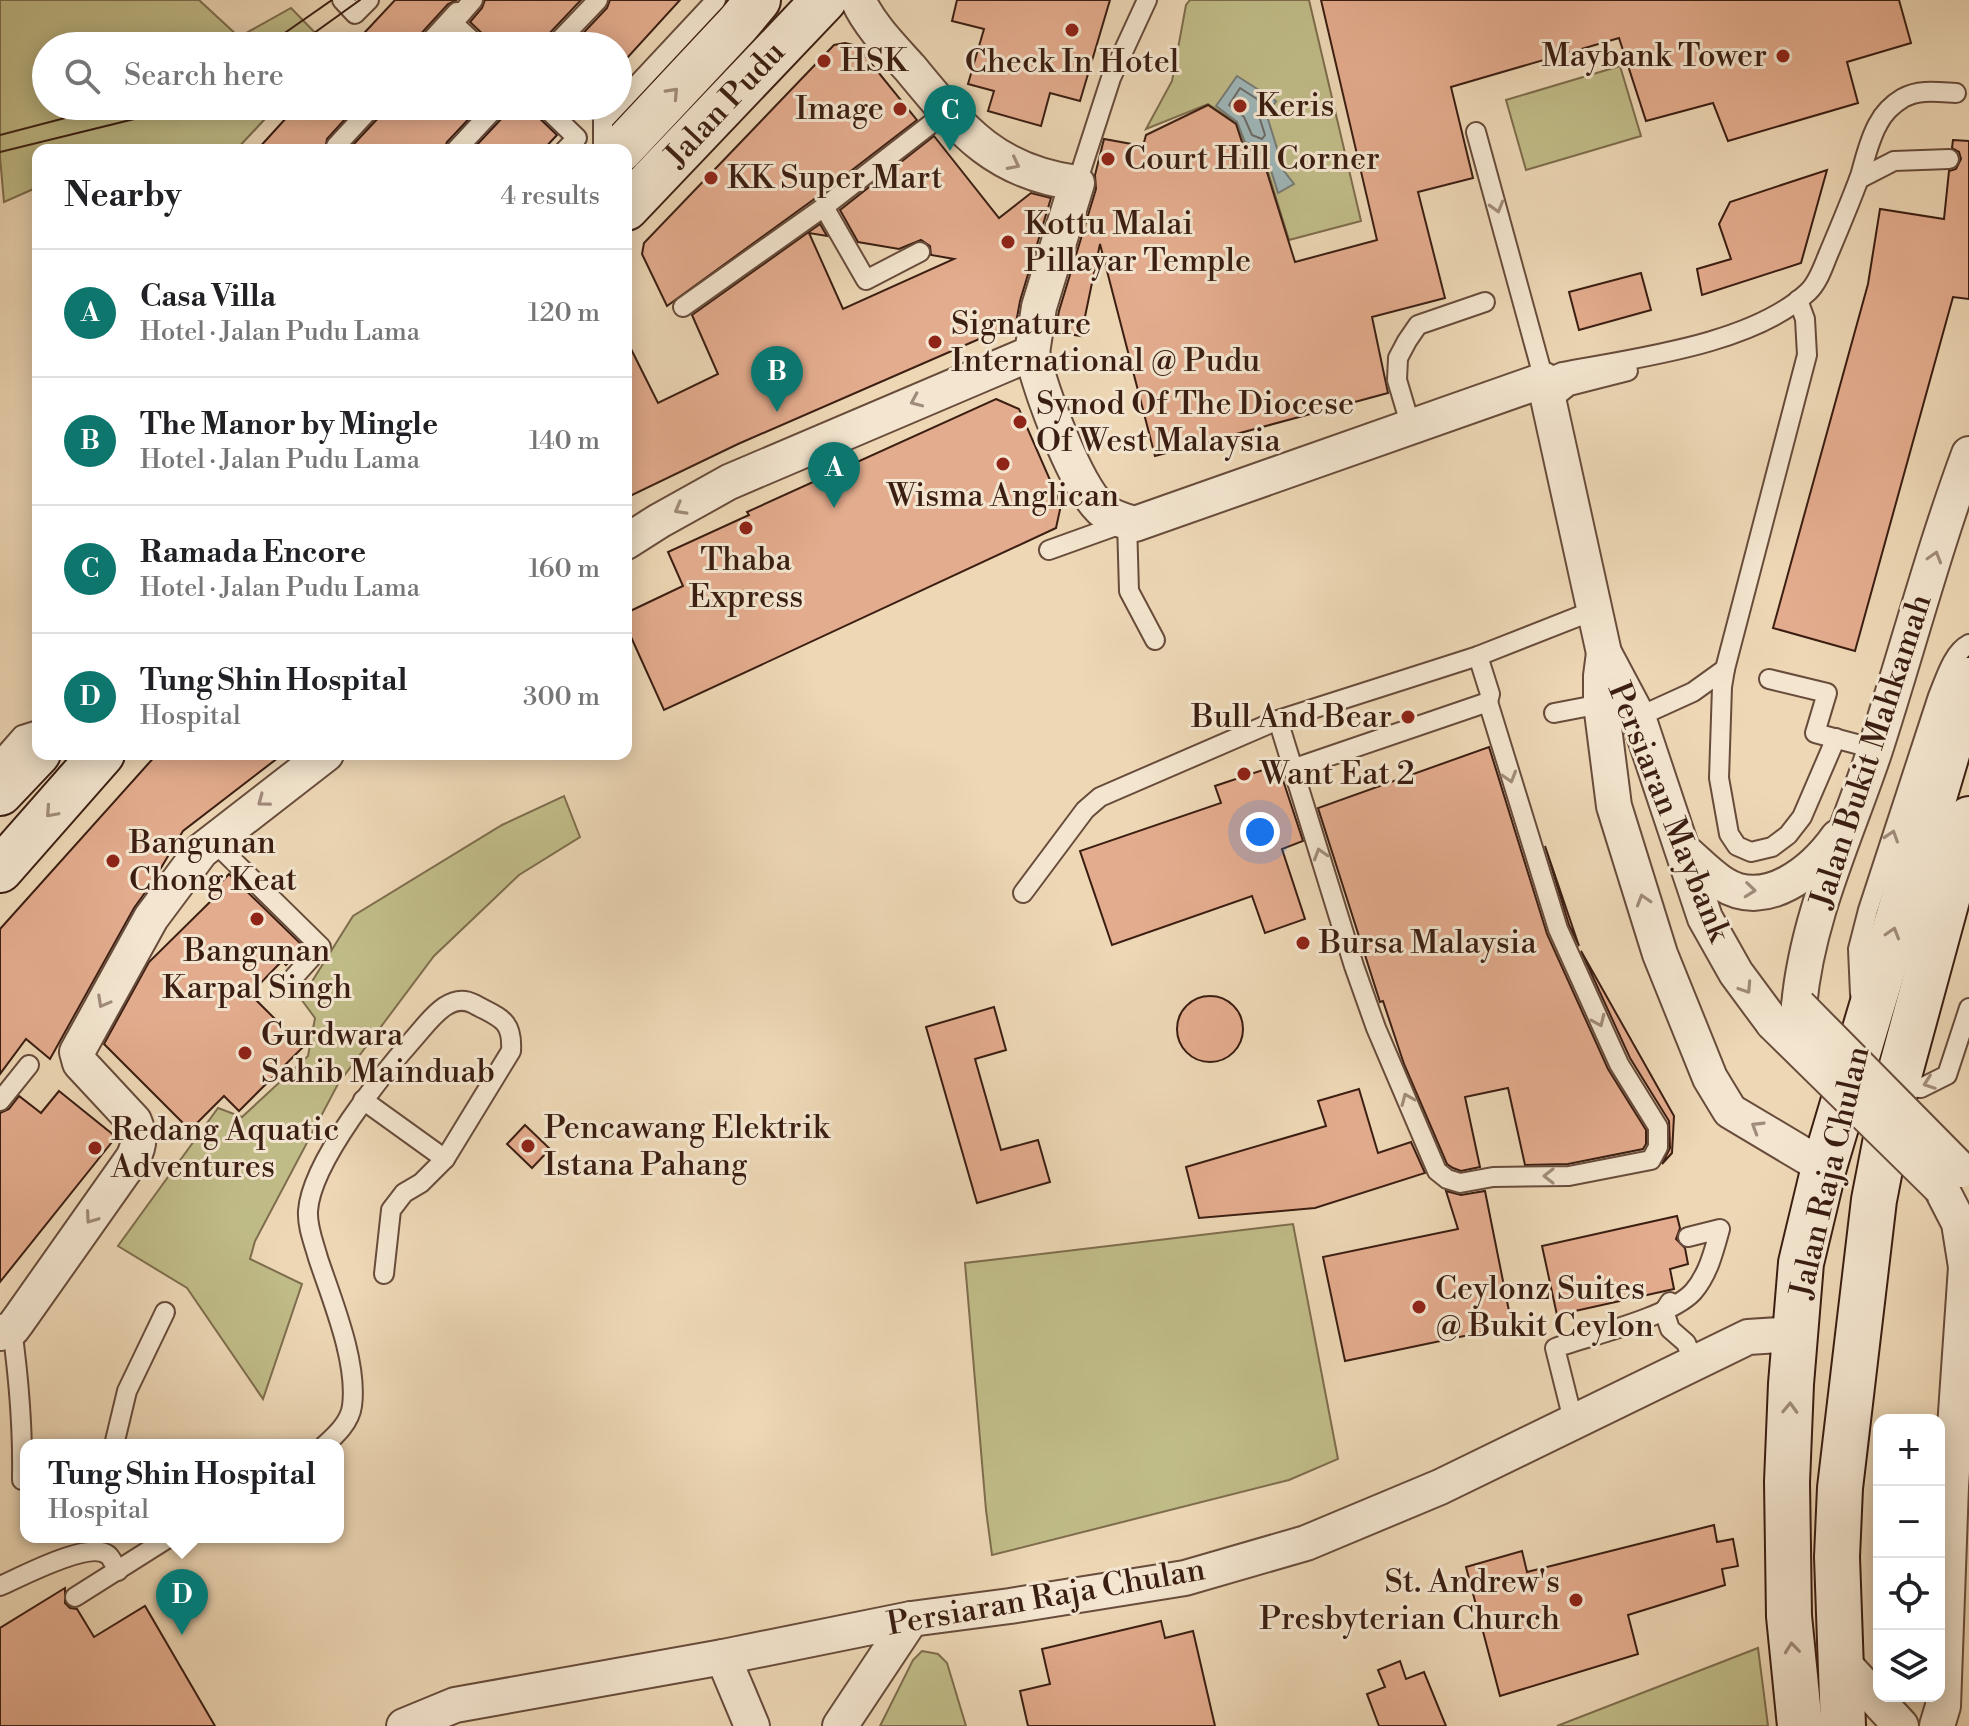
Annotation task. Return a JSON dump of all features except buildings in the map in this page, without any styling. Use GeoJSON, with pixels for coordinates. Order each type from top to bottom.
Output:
{"type":"FeatureCollection","features":[{"type":"Feature","properties":{"kind":"main road","name":"Jalan Pudu"},"geometry":{"type":"LineString","coordinates":[[626,144],[758,0]]}},
{"type":"Feature","properties":{"kind":"main road","name":"Jalan Pudu"},"geometry":{"type":"LineString","coordinates":[[632,202],[824,0]]}},
{"type":"Feature","properties":{"kind":"main road","name":"Jalan Raja Chulan"},"geometry":{"type":"LineString","coordinates":[[1800,1726],[1789,1616],[1787,1512],[1794,1334],[1801,1263],[1824,1167],[1861,1037],[1969,680]]}},
{"type":"Feature","properties":{"kind":"main road"},"geometry":{"type":"LineString","coordinates":[[0,793],[32,741]]}},
{"type":"Feature","properties":{"kind":"main road"},"geometry":{"type":"LineString","coordinates":[[0,870],[97,760]]}},
{"type":"Feature","properties":{"kind":"main road","name":"Jalan Raja Chulan"},"geometry":{"type":"LineString","coordinates":[[1843,1726],[1837,1557],[1840,1488],[1874,1200],[1896,1087],[1969,819]]}},
{"type":"Feature","properties":{"kind":"main road"},"geometry":{"type":"LineString","coordinates":[[1794,1334],[1830,1311],[1846,1292],[1874,1200]]}},
{"type":"Feature","properties":{"kind":"main road"},"geometry":{"type":"LineString","coordinates":[[1794,1334],[1821,1336],[1830,1347],[1835,1363],[1840,1488]]}},
{"type":"Feature","properties":{"kind":"street"},"geometry":{"type":"LineString","coordinates":[[858,0],[872,25],[945,113],[968,135],[1036,175],[1077,183],[1039,307],[1032,353],[1040,384],[1089,496],[1108,515],[1127,522],[1146,521],[1411,427],[1547,390]]}},
{"type":"Feature","properties":{"kind":"street"},"geometry":{"type":"LineString","coordinates":[[632,538],[729,482],[1032,353]]}},
{"type":"Feature","properties":{"kind":"street","name":"Persiaran Maybank"},"geometry":{"type":"LineString","coordinates":[[1547,390],[1604,653],[1638,717],[1705,918],[1756,1003],[1786,1014],[1957,1177],[1959,1223],[1968,1263],[1951,1486],[1943,1706],[1937,1726]]}},
{"type":"Feature","properties":{"kind":"street","name":"Jalan Bukit Mahkamah"},"geometry":{"type":"LineString","coordinates":[[1786,1014],[1969,454]]}},
{"type":"Feature","properties":{"kind":"street","name":"Persiaran Maybank"},"geometry":{"type":"LineString","coordinates":[[1604,653],[1601,704],[1614,806],[1660,954],[1710,1078],[1730,1111],[1824,1167]]}},
{"type":"Feature","properties":{"kind":"street"},"geometry":{"type":"LineString","coordinates":[[6,1331],[137,1152],[139,1139],[134,1121],[88,1073],[80,1063],[77,1052],[151,918],[185,871],[212,840],[318,760]]}},
{"type":"Feature","properties":{"kind":"street"},"geometry":{"type":"LineString","coordinates":[[1685,852],[1725,885],[1747,892],[1770,891],[1789,884],[1815,866],[1851,819]]}},
{"type":"Feature","properties":{"kind":"street","name":"Persiaran Raja Chulan"},"geometry":{"type":"LineString","coordinates":[[404,1726],[455,1705],[723,1657],[911,1619],[1185,1578],[1306,1543],[1440,1487],[1748,1337],[1794,1334]]}},
{"type":"Feature","properties":{"kind":"street"},"geometry":{"type":"LineString","coordinates":[[840,1726],[911,1619]]}},
{"type":"Feature","properties":{"kind":"street"},"geometry":{"type":"LineString","coordinates":[[723,1657],[752,1726]]}},
{"type":"Feature","properties":{"kind":"street"},"geometry":{"type":"LineString","coordinates":[[1841,1661],[1901,1726]]}},
{"type":"Feature","properties":{"kind":"lane"},"geometry":{"type":"LineString","coordinates":[[348,7],[369,0]]}},
{"type":"Feature","properties":{"kind":"lane"},"geometry":{"type":"LineString","coordinates":[[439,32],[470,0]]}},
{"type":"Feature","properties":{"kind":"lane"},"geometry":{"type":"LineString","coordinates":[[463,32],[453,23],[470,0]]}},
{"type":"Feature","properties":{"kind":"lane"},"geometry":{"type":"LineString","coordinates":[[567,32],[598,0]]}},
{"type":"Feature","properties":{"kind":"lane"},"geometry":{"type":"LineString","coordinates":[[632,90],[716,0]]}},
{"type":"Feature","properties":{"kind":"lane"},"geometry":{"type":"LineString","coordinates":[[1077,183],[1111,78],[1147,0]]}},
{"type":"Feature","properties":{"kind":"lane"},"geometry":{"type":"LineString","coordinates":[[1547,390],[1562,372],[1685,347],[1745,331],[1798,300],[1811,290],[1818,277],[1878,124],[1887,112],[1903,98],[1913,94],[1956,93]]}},
{"type":"Feature","properties":{"kind":"lane"},"geometry":{"type":"LineString","coordinates":[[683,307],[824,207],[945,113]]}},
{"type":"Feature","properties":{"kind":"lane"},"geometry":{"type":"LineString","coordinates":[[338,144],[360,120]]}},
{"type":"Feature","properties":{"kind":"lane"},"geometry":{"type":"LineString","coordinates":[[462,144],[484,120]]}},
{"type":"Feature","properties":{"kind":"lane"},"geometry":{"type":"LineString","coordinates":[[558,120],[577,138],[571,144]]}},
{"type":"Feature","properties":{"kind":"lane"},"geometry":{"type":"LineString","coordinates":[[603,144],[604,120]]}},
{"type":"Feature","properties":{"kind":"lane"},"geometry":{"type":"LineString","coordinates":[[1476,132],[1547,390]]}},
{"type":"Feature","properties":{"kind":"lane"},"geometry":{"type":"LineString","coordinates":[[1859,179],[1894,161],[1949,159]]}},
{"type":"Feature","properties":{"kind":"lane"},"geometry":{"type":"LineString","coordinates":[[824,207],[866,280],[920,252]]}},
{"type":"Feature","properties":{"kind":"lane"},"geometry":{"type":"LineString","coordinates":[[1798,300],[1805,319],[1807,355],[1722,687],[1719,778],[1729,834],[1737,846],[1751,852],[1772,847],[1788,835],[1802,817],[1836,738]]}},
{"type":"Feature","properties":{"kind":"lane"},"geometry":{"type":"LineString","coordinates":[[1411,427],[1397,380],[1398,358],[1407,341],[1418,325],[1485,302]]}},
{"type":"Feature","properties":{"kind":"lane"},"geometry":{"type":"LineString","coordinates":[[1049,550],[1127,522],[1125,542],[1129,591],[1155,640]]}},
{"type":"Feature","properties":{"kind":"lane"},"geometry":{"type":"LineString","coordinates":[[1023,893],[1085,810],[1100,797],[1278,720],[1478,656],[1595,610]]}},
{"type":"Feature","properties":{"kind":"lane"},"geometry":{"type":"LineString","coordinates":[[1861,1037],[1858,949],[1868,910],[1938,696],[1955,660],[1969,644]]}},
{"type":"Feature","properties":{"kind":"lane"},"geometry":{"type":"LineString","coordinates":[[1278,720],[1376,1028],[1437,1171],[1447,1179],[1460,1183],[1493,1177],[1569,1176],[1651,1160],[1658,1147],[1658,1127],[1619,1064],[1558,929],[1488,702],[1490,694],[1478,656]]}},
{"type":"Feature","properties":{"kind":"lane"},"geometry":{"type":"LineString","coordinates":[[1638,717],[1693,692],[1725,669]]}},
{"type":"Feature","properties":{"kind":"lane"},"geometry":{"type":"LineString","coordinates":[[1769,679],[1827,693],[1815,733],[1875,749]]}},
{"type":"Feature","properties":{"kind":"lane"},"geometry":{"type":"LineString","coordinates":[[1292,769],[1488,702]]}},
{"type":"Feature","properties":{"kind":"lane"},"geometry":{"type":"LineString","coordinates":[[1554,713],[1601,704]]}},
{"type":"Feature","properties":{"kind":"lane"},"geometry":{"type":"LineString","coordinates":[[0,760],[32,740]]}},
{"type":"Feature","properties":{"kind":"lane"},"geometry":{"type":"LineString","coordinates":[[212,840],[321,947],[294,977]]}},
{"type":"Feature","properties":{"kind":"lane"},"geometry":{"type":"LineString","coordinates":[[332,1439],[341,1431],[352,1409],[352,1382],[346,1350],[310,1233],[308,1210],[315,1184],[341,1133],[363,1100],[439,1011],[454,1001],[468,1001],[506,1022],[512,1034],[511,1051],[445,1159],[421,1183],[404,1193],[391,1210],[384,1274]]}},
{"type":"Feature","properties":{"kind":"lane"},"geometry":{"type":"LineString","coordinates":[[1896,1087],[1929,1085],[1960,1064],[1969,1008]]}},
{"type":"Feature","properties":{"kind":"lane"},"geometry":{"type":"LineString","coordinates":[[0,1101],[29,1065]]}},
{"type":"Feature","properties":{"kind":"lane"},"geometry":{"type":"LineString","coordinates":[[363,1100],[445,1159]]}},
{"type":"Feature","properties":{"kind":"lane"},"geometry":{"type":"LineString","coordinates":[[1574,1424],[1555,1348],[1664,1311],[1691,1294],[1710,1264],[1720,1229],[1688,1237]]}},
{"type":"Feature","properties":{"kind":"lane"},"geometry":{"type":"LineString","coordinates":[[1664,1311],[1680,1286]]}},
{"type":"Feature","properties":{"kind":"lane"},"geometry":{"type":"LineString","coordinates":[[1664,1311],[1670,1329],[1686,1343],[1695,1365]]}},
{"type":"Feature","properties":{"kind":"lane"},"geometry":{"type":"LineString","coordinates":[[115,1439],[127,1391],[165,1312]]}},
{"type":"Feature","properties":{"kind":"lane"},"geometry":{"type":"LineString","coordinates":[[6,1331],[20,1381],[23,1439]]}},
{"type":"Feature","properties":{"kind":"lane"},"geometry":{"type":"LineString","coordinates":[[75,1597],[161,1543]]}},
{"type":"Feature","properties":{"kind":"lane"},"geometry":{"type":"LineString","coordinates":[[0,1586],[78,1553],[97,1551],[108,1555],[118,1571]]}},
{"type":"Feature","properties":{"kind":"shaded area"},"geometry":{"type":"Polygon","coordinates":[[[0,0],[199,0],[234,32],[32,32],[32,120],[264,120],[242,144],[32,144],[32,190],[4,202],[0,157],[0,0]]]}},
{"type":"Feature","properties":{"kind":"shaded area"},"geometry":{"type":"Polygon","coordinates":[[[1190,0],[1309,0],[1361,221],[1289,240],[1262,153],[1245,144],[1237,123],[1208,104],[1146,129],[1172,81],[1186,5],[1190,0]]]}},
{"type":"Feature","properties":{"kind":"shaded area"},"geometry":{"type":"Polygon","coordinates":[[[291,8],[314,32],[248,32],[291,8]]]}},
{"type":"Feature","properties":{"kind":"shaded area"},"geometry":{"type":"Polygon","coordinates":[[[1620,66],[1641,136],[1526,170],[1506,100],[1620,66]]]}},
{"type":"Feature","properties":{"kind":"shaded area"},"geometry":{"type":"Polygon","coordinates":[[[564,796],[580,837],[519,875],[434,956],[338,1084],[255,1241],[250,1259],[302,1284],[263,1399],[187,1288],[118,1246],[218,1108],[242,1117],[308,1056],[315,1018],[301,999],[353,916],[502,825],[564,796]]]}},
{"type":"Feature","properties":{"kind":"shaded area"},"geometry":{"type":"Polygon","coordinates":[[[1293,1224],[1338,1459],[1289,1480],[992,1555],[965,1263],[1293,1224]]]}},
{"type":"Feature","properties":{"kind":"shaded area"},"geometry":{"type":"Polygon","coordinates":[[[1758,1648],[1768,1726],[1557,1726],[1758,1648]]]}},
{"type":"Feature","properties":{"kind":"shaded area"},"geometry":{"type":"Polygon","coordinates":[[[922,1651],[938,1654],[947,1663],[966,1726],[880,1726],[913,1660],[922,1651]]]}},
{"type":"Feature","properties":{"kind":"water"},"geometry":{"type":"Polygon","coordinates":[[[1237,76],[1276,101],[1267,116],[1284,171],[1294,184],[1278,193],[1265,151],[1245,142],[1237,122],[1216,106],[1237,76]]]}},
{"type":"Feature","properties":{"kind":"tram line"},"geometry":{"type":"LineString","coordinates":[[286,32],[332,0]]}},
{"type":"Feature","properties":{"kind":"tram line"},"geometry":{"type":"LineString","coordinates":[[315,32],[360,0]]}},
{"type":"Feature","properties":{"kind":"tram line"},"geometry":{"type":"LineString","coordinates":[[0,135],[57,120]]}},
{"type":"Feature","properties":{"kind":"tram line"},"geometry":{"type":"LineString","coordinates":[[33,144],[130,120]]}},
{"type":"Feature","properties":{"kind":"tram line"},"geometry":{"type":"LineString","coordinates":[[0,152],[32,144]]}},
{"type":"Feature","properties":{"kind":"place","name":"Check In Hotel"},"geometry":{"type":"Point","coordinates":[1072,30]}},
{"type":"Feature","properties":{"kind":"place","name":"Maybank Tower"},"geometry":{"type":"Point","coordinates":[1783,56]}},
{"type":"Feature","properties":{"kind":"place","name":"HSK"},"geometry":{"type":"Point","coordinates":[824,61]}},
{"type":"Feature","properties":{"kind":"place","name":"Keris"},"geometry":{"type":"Point","coordinates":[1240,106]}},
{"type":"Feature","properties":{"kind":"place","name":"Image"},"geometry":{"type":"Point","coordinates":[900,109]}},
{"type":"Feature","properties":{"kind":"place","name":"Ramada Encore"},"geometry":{"type":"Point","coordinates":[950,151]}},
{"type":"Feature","properties":{"kind":"place","name":"Court Hill Corner"},"geometry":{"type":"Point","coordinates":[1108,159]}},
{"type":"Feature","properties":{"kind":"place","name":"KK Super Mart"},"geometry":{"type":"Point","coordinates":[711,178]}},
{"type":"Feature","properties":{"kind":"place","name":"Kottu Malai Pillayar Temple"},"geometry":{"type":"Point","coordinates":[1008,242]}},
{"type":"Feature","properties":{"kind":"place","name":"Signature International @ Pudu"},"geometry":{"type":"Point","coordinates":[935,342]}},
{"type":"Feature","properties":{"kind":"place","name":"The Manor by Mingle"},"geometry":{"type":"Point","coordinates":[777,412]}},
{"type":"Feature","properties":{"kind":"place","name":"Synod Of The Diocese Of West Malaysia"},"geometry":{"type":"Point","coordinates":[1020,422]}},
{"type":"Feature","properties":{"kind":"place","name":"Wisma Anglican"},"geometry":{"type":"Point","coordinates":[1003,464]}},
{"type":"Feature","properties":{"kind":"place","name":"Casa Villa"},"geometry":{"type":"Point","coordinates":[834,508]}},
{"type":"Feature","properties":{"kind":"place","name":"Thaba Express"},"geometry":{"type":"Point","coordinates":[746,528]}},
{"type":"Feature","properties":{"kind":"place","name":"Bull And Bear"},"geometry":{"type":"Point","coordinates":[1408,717]}},
{"type":"Feature","properties":{"kind":"place","name":"Want Eat 2"},"geometry":{"type":"Point","coordinates":[1244,774]}},
{"type":"Feature","properties":{"kind":"place","name":"Bangunan Chong Keat"},"geometry":{"type":"Point","coordinates":[113,861]}},
{"type":"Feature","properties":{"kind":"place","name":"Bangunan Karpal Singh"},"geometry":{"type":"Point","coordinates":[257,919]}},
{"type":"Feature","properties":{"kind":"place","name":"Bursa Malaysia"},"geometry":{"type":"Point","coordinates":[1303,943]}},
{"type":"Feature","properties":{"kind":"place","name":"Gurdwara Sahib Mainduab"},"geometry":{"type":"Point","coordinates":[245,1053]}},
{"type":"Feature","properties":{"kind":"place","name":"Pencawang Elektrik Istana Pahang"},"geometry":{"type":"Point","coordinates":[528,1146]}},
{"type":"Feature","properties":{"kind":"place","name":"Redang Aquatic Adventures"},"geometry":{"type":"Point","coordinates":[95,1148]}},
{"type":"Feature","properties":{"kind":"place","name":"Ceylonz Suites @ Bukit Ceylon"},"geometry":{"type":"Point","coordinates":[1419,1307]}},
{"type":"Feature","properties":{"kind":"place","name":"St. Andrew's Presbyterian Church"},"geometry":{"type":"Point","coordinates":[1576,1600]}},
{"type":"Feature","properties":{"kind":"place","name":"Tung Shin Hospital"},"geometry":{"type":"Point","coordinates":[182,1635]}}]}
